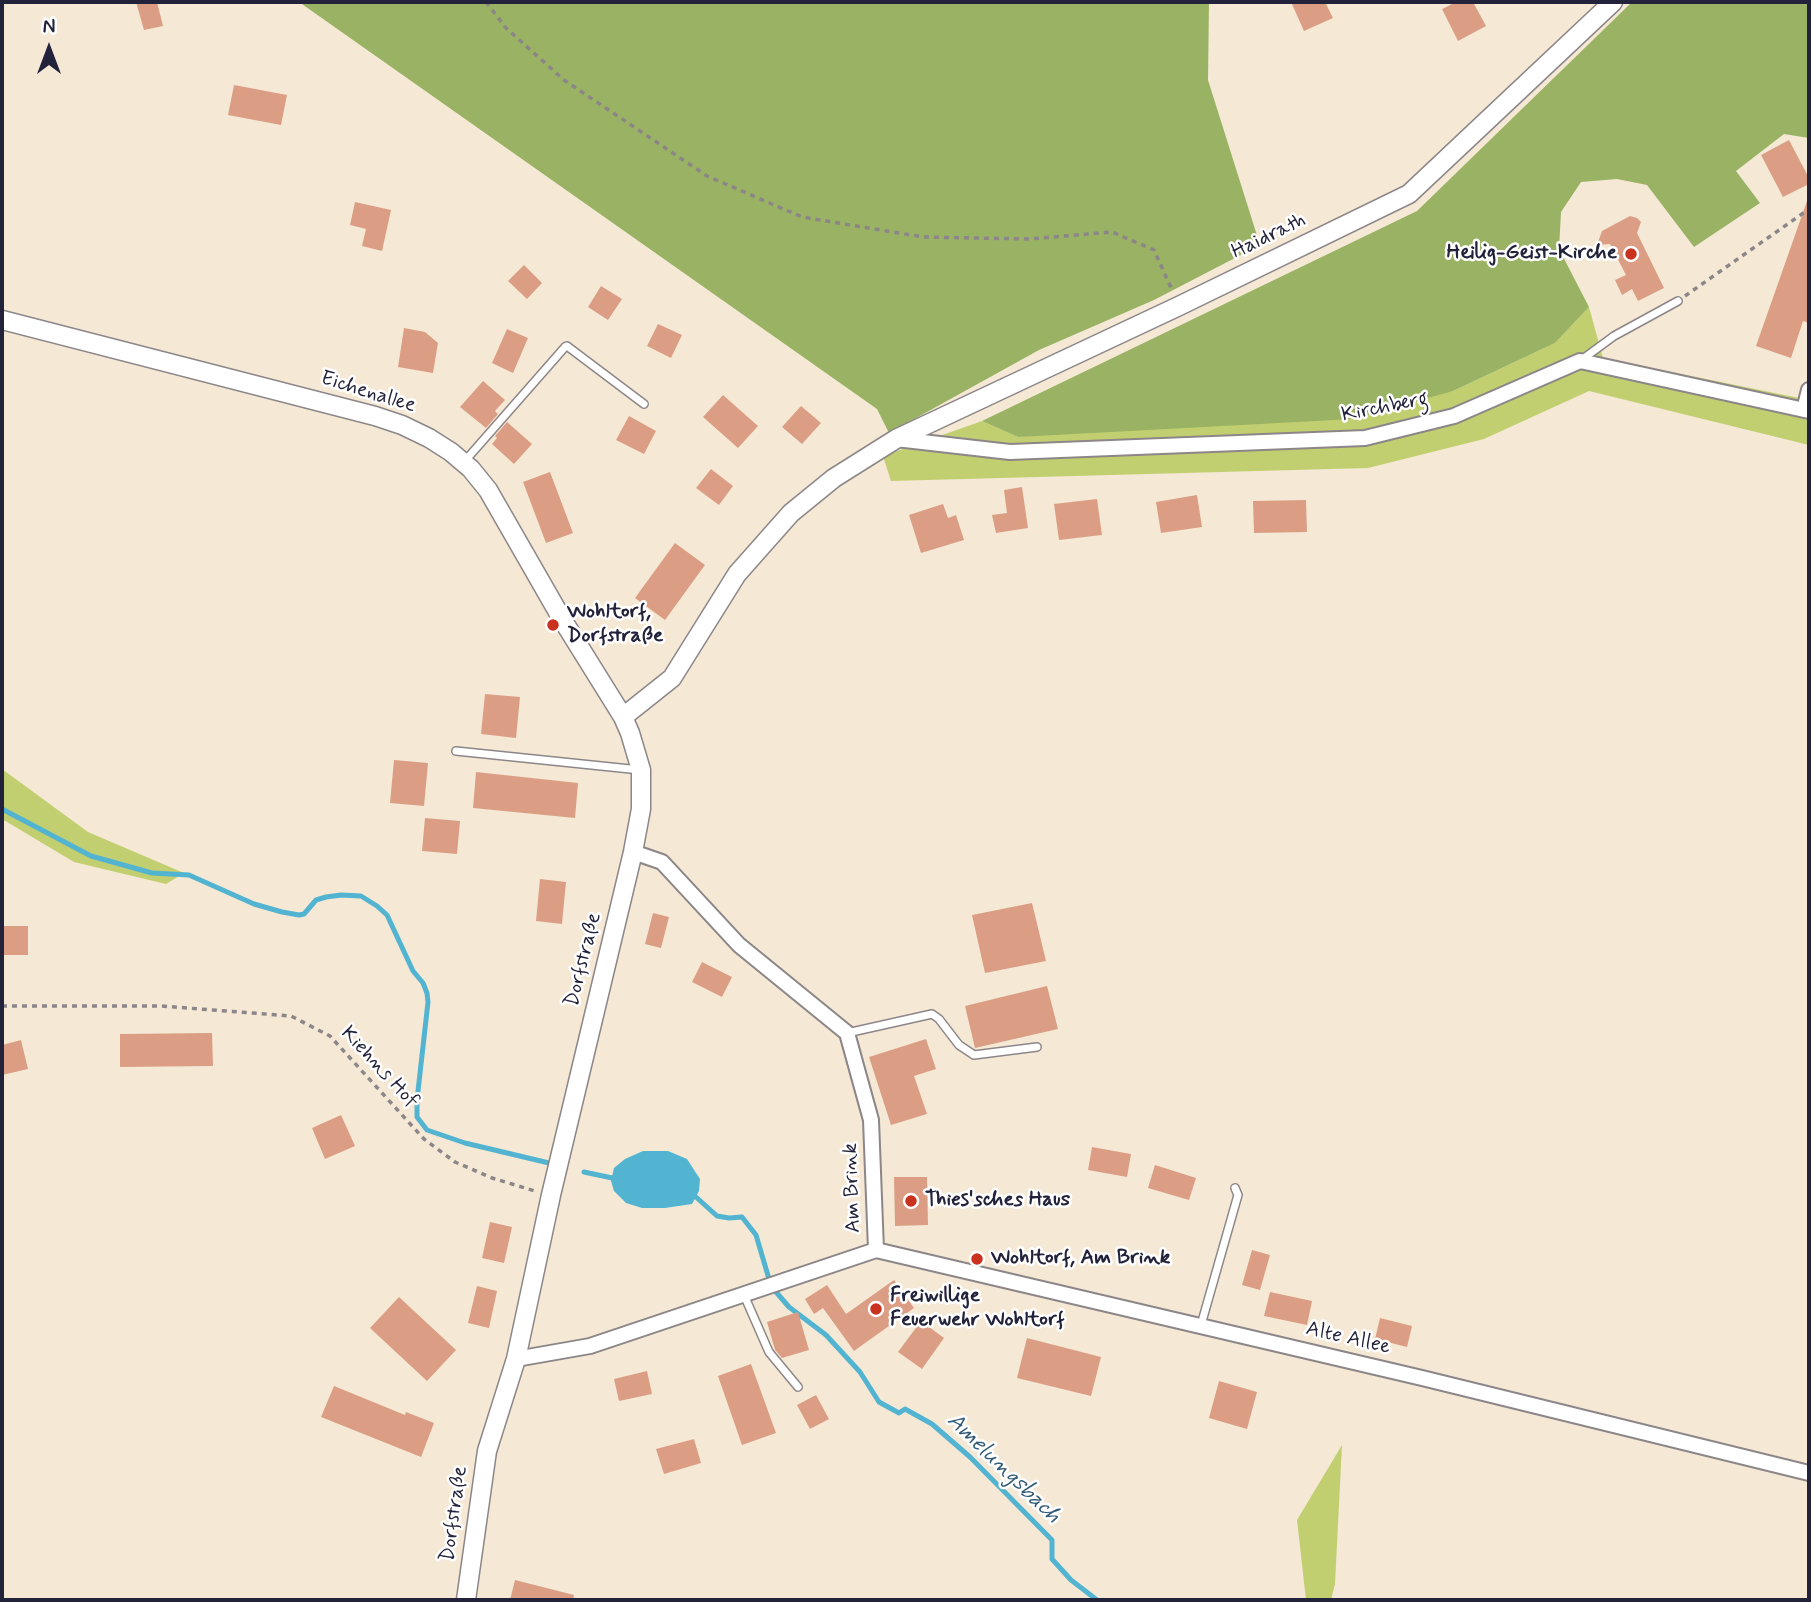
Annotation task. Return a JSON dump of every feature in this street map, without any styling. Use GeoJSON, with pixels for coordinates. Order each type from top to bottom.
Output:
{"type":"FeatureCollection","features":[{"type":"Feature","properties":{"kind":"street","name":"Haidrath"},"geometry":{"type":"LineString","coordinates":[[896,439],[1409,194],[1613,2]]}},
{"type":"Feature","properties":{"kind":"street","name":"Eichenallee"},"geometry":{"type":"LineString","coordinates":[[2,320],[375,416],[402,425],[452,452],[488,490],[562,619],[623,717]]}},
{"type":"Feature","properties":{"kind":"street"},"geometry":{"type":"LineString","coordinates":[[1580,361],[1807,410],[1809,390]]}},
{"type":"Feature","properties":{"kind":"street","name":"Kirchberg"},"geometry":{"type":"LineString","coordinates":[[896,439],[1010,452],[1365,438],[1454,416],[1580,361]]}},
{"type":"Feature","properties":{"kind":"street"},"geometry":{"type":"LineString","coordinates":[[623,717],[672,678],[737,574],[791,513],[834,478],[896,439]]}},
{"type":"Feature","properties":{"kind":"street","name":"Dorfstraße"},"geometry":{"type":"LineString","coordinates":[[466,1600],[487,1451],[516,1359],[551,1195],[634,852],[641,809],[640,770],[623,717]]}},
{"type":"Feature","properties":{"kind":"street"},"geometry":{"type":"LineString","coordinates":[[634,852],[662,862],[739,945],[847,1033]]}},
{"type":"Feature","properties":{"kind":"street","name":"Am Brink"},"geometry":{"type":"LineString","coordinates":[[516,1359],[590,1346],[876,1250],[871,1120],[847,1033]]}},
{"type":"Feature","properties":{"kind":"street","name":"Alte Allee"},"geometry":{"type":"LineString","coordinates":[[876,1250],[1809,1473]]}},
{"type":"Feature","properties":{"kind":"lane"},"geometry":{"type":"LineString","coordinates":[[1580,361],[1614,336],[1678,301]]}},
{"type":"Feature","properties":{"kind":"lane"},"geometry":{"type":"LineString","coordinates":[[464,463],[567,346],[644,404]]}},
{"type":"Feature","properties":{"kind":"lane"},"geometry":{"type":"LineString","coordinates":[[456,751],[640,770]]}},
{"type":"Feature","properties":{"kind":"lane"},"geometry":{"type":"LineString","coordinates":[[847,1033],[932,1014],[959,1045],[974,1055],[1037,1047]]}},
{"type":"Feature","properties":{"kind":"lane"},"geometry":{"type":"LineString","coordinates":[[1200,1326],[1238,1195],[1235,1188]]}},
{"type":"Feature","properties":{"kind":"lane"},"geometry":{"type":"LineString","coordinates":[[744,1294],[769,1352],[799,1387]]}},
{"type":"Feature","properties":{"kind":"path"},"geometry":{"type":"LineString","coordinates":[[485,2],[506,28],[564,80],[719,182],[802,218],[923,237],[1029,239],[1111,232],[1154,250],[1179,306]]}},
{"type":"Feature","properties":{"kind":"path"},"geometry":{"type":"LineString","coordinates":[[1678,301],[1809,209]]}},
{"type":"Feature","properties":{"kind":"path","name":"Kiehns Hof"},"geometry":{"type":"LineString","coordinates":[[2,1006],[162,1006],[291,1016],[330,1036],[424,1139],[455,1163],[492,1178],[551,1195]]}},
{"type":"Feature","properties":{"kind":"green space"},"geometry":{"type":"Polygon","coordinates":[[[299,2],[1209,2],[1208,80],[1260,245],[1154,300],[1039,350],[889,433],[877,409],[299,2]]]}},
{"type":"Feature","properties":{"kind":"green space"},"geometry":{"type":"Polygon","coordinates":[[[1632,2],[1809,2],[1809,138],[1784,134],[1736,171],[1760,203],[1694,247],[1647,185],[1617,179],[1581,182],[1561,212],[1559,249],[1589,307],[1555,343],[1453,391],[1353,419],[1018,437],[982,421],[1417,211],[1632,2]]]}},
{"type":"Feature","properties":{"kind":"green space"},"geometry":{"type":"Polygon","coordinates":[[[1589,307],[1603,358],[1809,400],[1809,445],[1589,391],[1484,439],[1368,468],[891,481],[883,456],[982,421],[1018,437],[1453,391],[1555,343],[1589,307]]]}},
{"type":"Feature","properties":{"kind":"green space"},"geometry":{"type":"Polygon","coordinates":[[[2,769],[88,832],[184,873],[166,884],[74,862],[2,819],[2,769]]]}},
{"type":"Feature","properties":{"kind":"green space"},"geometry":{"type":"Polygon","coordinates":[[[1342,1445],[1335,1584],[1331,1600],[1306,1600],[1297,1520],[1342,1445]]]}},
{"type":"Feature","properties":{"kind":"water"},"geometry":{"type":"Polygon","coordinates":[[[643,1151],[668,1151],[687,1159],[700,1179],[699,1191],[692,1204],[642,1208],[626,1203],[614,1191],[611,1181],[614,1168],[625,1159],[643,1151]]]}},
{"type":"Feature","properties":{"kind":"building"},"geometry":{"type":"Polygon","coordinates":[[[136,2],[157,2],[163,26],[144,30],[136,2]]]}},
{"type":"Feature","properties":{"kind":"building"},"geometry":{"type":"Polygon","coordinates":[[[1291,2],[1325,2],[1333,18],[1304,31],[1291,2]]]}},
{"type":"Feature","properties":{"kind":"building"},"geometry":{"type":"Polygon","coordinates":[[[1456,2],[1473,2],[1486,26],[1458,41],[1442,9],[1456,2]]]}},
{"type":"Feature","properties":{"kind":"building"},"geometry":{"type":"Polygon","coordinates":[[[234,85],[287,95],[281,125],[228,115],[234,85]]]}},
{"type":"Feature","properties":{"kind":"building"},"geometry":{"type":"Polygon","coordinates":[[[1789,140],[1809,178],[1809,184],[1783,197],[1761,155],[1789,140]]]}},
{"type":"Feature","properties":{"kind":"building"},"geometry":{"type":"Polygon","coordinates":[[[1807,201],[1809,323],[1803,321],[1791,358],[1756,346],[1807,201]]]}},
{"type":"Feature","properties":{"kind":"building"},"geometry":{"type":"Polygon","coordinates":[[[355,202],[391,210],[382,251],[362,246],[366,229],[350,225],[355,202]]]}},
{"type":"Feature","properties":{"kind":"building","name":"Heilig-Geist-Kirche"},"geometry":{"type":"Polygon","coordinates":[[[1630,216],[1641,222],[1637,233],[1664,288],[1638,301],[1632,289],[1622,295],[1615,280],[1626,275],[1610,244],[1597,245],[1602,231],[1630,216]]]}},
{"type":"Feature","properties":{"kind":"building"},"geometry":{"type":"Polygon","coordinates":[[[524,265],[542,283],[527,299],[508,281],[524,265]]]}},
{"type":"Feature","properties":{"kind":"building"},"geometry":{"type":"Polygon","coordinates":[[[601,286],[622,299],[608,320],[588,307],[601,286]]]}},
{"type":"Feature","properties":{"kind":"building"},"geometry":{"type":"Polygon","coordinates":[[[658,324],[682,335],[671,358],[647,346],[658,324]]]}},
{"type":"Feature","properties":{"kind":"building"},"geometry":{"type":"Polygon","coordinates":[[[404,328],[425,332],[438,343],[433,373],[398,367],[404,328]]]}},
{"type":"Feature","properties":{"kind":"building"},"geometry":{"type":"Polygon","coordinates":[[[507,329],[528,338],[513,373],[492,363],[507,329]]]}},
{"type":"Feature","properties":{"kind":"building"},"geometry":{"type":"Polygon","coordinates":[[[483,381],[505,400],[486,428],[460,407],[483,381]]]}},
{"type":"Feature","properties":{"kind":"building"},"geometry":{"type":"Polygon","coordinates":[[[723,395],[758,426],[738,448],[703,417],[723,395]]]}},
{"type":"Feature","properties":{"kind":"building"},"geometry":{"type":"Polygon","coordinates":[[[801,406],[821,423],[802,444],[782,427],[801,406]]]}},
{"type":"Feature","properties":{"kind":"building"},"geometry":{"type":"Polygon","coordinates":[[[629,416],[656,431],[644,454],[616,440],[629,416]]]}},
{"type":"Feature","properties":{"kind":"building"},"geometry":{"type":"Polygon","coordinates":[[[507,422],[532,444],[514,464],[492,444],[507,422]]]}},
{"type":"Feature","properties":{"kind":"building"},"geometry":{"type":"Polygon","coordinates":[[[711,469],[733,486],[719,505],[696,488],[711,469]]]}},
{"type":"Feature","properties":{"kind":"building"},"geometry":{"type":"Polygon","coordinates":[[[550,472],[573,533],[546,543],[523,482],[550,472]]]}},
{"type":"Feature","properties":{"kind":"building"},"geometry":{"type":"Polygon","coordinates":[[[1022,487],[1028,528],[996,533],[992,515],[1007,513],[1004,490],[1022,487]]]}},
{"type":"Feature","properties":{"kind":"building"},"geometry":{"type":"Polygon","coordinates":[[[1197,495],[1202,527],[1161,533],[1156,502],[1197,495]]]}},
{"type":"Feature","properties":{"kind":"building"},"geometry":{"type":"Polygon","coordinates":[[[1097,499],[1102,535],[1059,540],[1054,504],[1097,499]]]}},
{"type":"Feature","properties":{"kind":"building"},"geometry":{"type":"Polygon","coordinates":[[[1306,500],[1307,532],[1254,533],[1253,501],[1306,500]]]}},
{"type":"Feature","properties":{"kind":"building"},"geometry":{"type":"Polygon","coordinates":[[[943,504],[948,518],[956,515],[964,540],[921,553],[909,515],[943,504]]]}},
{"type":"Feature","properties":{"kind":"building"},"geometry":{"type":"Polygon","coordinates":[[[675,543],[705,565],[665,620],[635,598],[675,543]]]}},
{"type":"Feature","properties":{"kind":"building"},"geometry":{"type":"Polygon","coordinates":[[[485,694],[520,697],[516,738],[481,734],[485,694]]]}},
{"type":"Feature","properties":{"kind":"building"},"geometry":{"type":"Polygon","coordinates":[[[394,760],[428,763],[424,806],[390,803],[394,760]]]}},
{"type":"Feature","properties":{"kind":"building"},"geometry":{"type":"Polygon","coordinates":[[[476,772],[578,783],[575,818],[473,808],[476,772]]]}},
{"type":"Feature","properties":{"kind":"building"},"geometry":{"type":"Polygon","coordinates":[[[425,818],[460,821],[457,854],[422,851],[425,818]]]}},
{"type":"Feature","properties":{"kind":"building"},"geometry":{"type":"Polygon","coordinates":[[[540,879],[566,882],[562,924],[536,921],[540,879]]]}},
{"type":"Feature","properties":{"kind":"building"},"geometry":{"type":"Polygon","coordinates":[[[1032,903],[1046,961],[985,973],[972,915],[1032,903]]]}},
{"type":"Feature","properties":{"kind":"building"},"geometry":{"type":"Polygon","coordinates":[[[653,913],[669,917],[661,948],[645,944],[653,913]]]}},
{"type":"Feature","properties":{"kind":"building"},"geometry":{"type":"Polygon","coordinates":[[[2,926],[28,926],[28,955],[2,955],[2,926]]]}},
{"type":"Feature","properties":{"kind":"building"},"geometry":{"type":"Polygon","coordinates":[[[702,962],[732,977],[722,997],[692,982],[702,962]]]}},
{"type":"Feature","properties":{"kind":"building"},"geometry":{"type":"Polygon","coordinates":[[[1047,986],[1058,1029],[975,1048],[965,1006],[1047,986]]]}},
{"type":"Feature","properties":{"kind":"building"},"geometry":{"type":"Polygon","coordinates":[[[212,1033],[213,1066],[120,1067],[120,1034],[212,1033]]]}},
{"type":"Feature","properties":{"kind":"building"},"geometry":{"type":"Polygon","coordinates":[[[926,1039],[936,1069],[914,1076],[927,1114],[891,1125],[869,1057],[926,1039]]]}},
{"type":"Feature","properties":{"kind":"building"},"geometry":{"type":"Polygon","coordinates":[[[21,1040],[28,1069],[2,1075],[2,1045],[21,1040]]]}},
{"type":"Feature","properties":{"kind":"building"},"geometry":{"type":"Polygon","coordinates":[[[341,1115],[355,1146],[325,1159],[312,1128],[341,1115]]]}},
{"type":"Feature","properties":{"kind":"building"},"geometry":{"type":"Polygon","coordinates":[[[1092,1147],[1131,1154],[1127,1177],[1088,1170],[1092,1147]]]}},
{"type":"Feature","properties":{"kind":"building"},"geometry":{"type":"Polygon","coordinates":[[[1155,1165],[1196,1178],[1189,1200],[1148,1188],[1155,1165]]]}},
{"type":"Feature","properties":{"kind":"building","name":"Thies'sches Haus"},"geometry":{"type":"Polygon","coordinates":[[[894,1177],[927,1177],[928,1225],[895,1226],[894,1177]]]}},
{"type":"Feature","properties":{"kind":"building"},"geometry":{"type":"Polygon","coordinates":[[[490,1222],[512,1227],[504,1263],[482,1258],[490,1222]]]}},
{"type":"Feature","properties":{"kind":"building"},"geometry":{"type":"Polygon","coordinates":[[[1252,1250],[1270,1255],[1260,1290],[1242,1285],[1252,1250]]]}},
{"type":"Feature","properties":{"kind":"building"},"geometry":{"type":"Polygon","coordinates":[[[894,1280],[914,1308],[854,1351],[823,1308],[814,1314],[805,1299],[827,1285],[846,1314],[894,1280]]]}},
{"type":"Feature","properties":{"kind":"building"},"geometry":{"type":"Polygon","coordinates":[[[477,1286],[497,1291],[489,1328],[468,1323],[477,1286]]]}},
{"type":"Feature","properties":{"kind":"building"},"geometry":{"type":"Polygon","coordinates":[[[1270,1292],[1312,1301],[1307,1325],[1264,1316],[1270,1292]]]}},
{"type":"Feature","properties":{"kind":"building"},"geometry":{"type":"Polygon","coordinates":[[[399,1297],[456,1350],[427,1381],[370,1328],[399,1297]]]}},
{"type":"Feature","properties":{"kind":"building"},"geometry":{"type":"Polygon","coordinates":[[[798,1312],[809,1350],[782,1358],[775,1350],[767,1322],[798,1312]]]}},
{"type":"Feature","properties":{"kind":"building"},"geometry":{"type":"Polygon","coordinates":[[[1380,1318],[1412,1326],[1407,1347],[1375,1339],[1380,1318]]]}},
{"type":"Feature","properties":{"kind":"building"},"geometry":{"type":"Polygon","coordinates":[[[921,1321],[944,1338],[922,1369],[898,1352],[921,1321]]]}},
{"type":"Feature","properties":{"kind":"building"},"geometry":{"type":"Polygon","coordinates":[[[1027,1338],[1101,1357],[1091,1396],[1017,1378],[1027,1338]]]}},
{"type":"Feature","properties":{"kind":"building"},"geometry":{"type":"Polygon","coordinates":[[[751,1364],[776,1433],[742,1445],[718,1376],[751,1364]]]}},
{"type":"Feature","properties":{"kind":"building"},"geometry":{"type":"Polygon","coordinates":[[[647,1371],[652,1394],[619,1401],[614,1379],[647,1371]]]}},
{"type":"Feature","properties":{"kind":"building"},"geometry":{"type":"Polygon","coordinates":[[[1219,1381],[1257,1392],[1247,1429],[1209,1418],[1219,1381]]]}},
{"type":"Feature","properties":{"kind":"building"},"geometry":{"type":"Polygon","coordinates":[[[334,1386],[405,1415],[406,1412],[434,1423],[421,1457],[321,1417],[334,1386]]]}},
{"type":"Feature","properties":{"kind":"building"},"geometry":{"type":"Polygon","coordinates":[[[816,1395],[829,1419],[810,1429],[797,1405],[816,1395]]]}},
{"type":"Feature","properties":{"kind":"building"},"geometry":{"type":"Polygon","coordinates":[[[694,1439],[701,1463],[664,1474],[656,1449],[694,1439]]]}},
{"type":"Feature","properties":{"kind":"building"},"geometry":{"type":"Polygon","coordinates":[[[515,1580],[574,1595],[573,1600],[510,1600],[515,1580]]]}},
{"type":"Feature","properties":{"kind":"waterway","name":"Amelungsbach"},"geometry":{"type":"LineString","coordinates":[[2,809],[91,856],[152,873],[189,875],[254,904],[282,912],[304,914],[316,900],[341,895],[361,896],[377,906],[387,915],[413,971],[427,993],[417,1117],[427,1130],[465,1143],[549,1163]]}},
{"type":"Feature","properties":{"kind":"waterway","name":"Amelungsbach"},"geometry":{"type":"LineString","coordinates":[[584,1172],[617,1179]]}},
{"type":"Feature","properties":{"kind":"waterway","name":"Amelungsbach"},"geometry":{"type":"LineString","coordinates":[[692,1196],[717,1216],[742,1217],[756,1235],[769,1279]]}},
{"type":"Feature","properties":{"kind":"waterway","name":"Amelungsbach"},"geometry":{"type":"LineString","coordinates":[[776,1292],[789,1307],[826,1335],[860,1372],[879,1402],[899,1413],[905,1409],[932,1424],[970,1457],[1052,1540],[1052,1559],[1071,1580],[1097,1600]]}},
{"type":"Feature","properties":{"kind":"place","name":"Heilig-Geist-Kirche"},"geometry":{"type":"Point","coordinates":[1631,254]}},
{"type":"Feature","properties":{"kind":"place","name":"Wohltorf, Dorfstraße"},"geometry":{"type":"Point","coordinates":[553,625]}},
{"type":"Feature","properties":{"kind":"place","name":"Thies'sches Haus"},"geometry":{"type":"Point","coordinates":[911,1201]}},
{"type":"Feature","properties":{"kind":"place","name":"Wohltorf, Am Brink"},"geometry":{"type":"Point","coordinates":[977,1259]}},
{"type":"Feature","properties":{"kind":"place","name":"Freiwillige Feuerwehr Wohltorf"},"geometry":{"type":"Point","coordinates":[876,1309]}}]}
